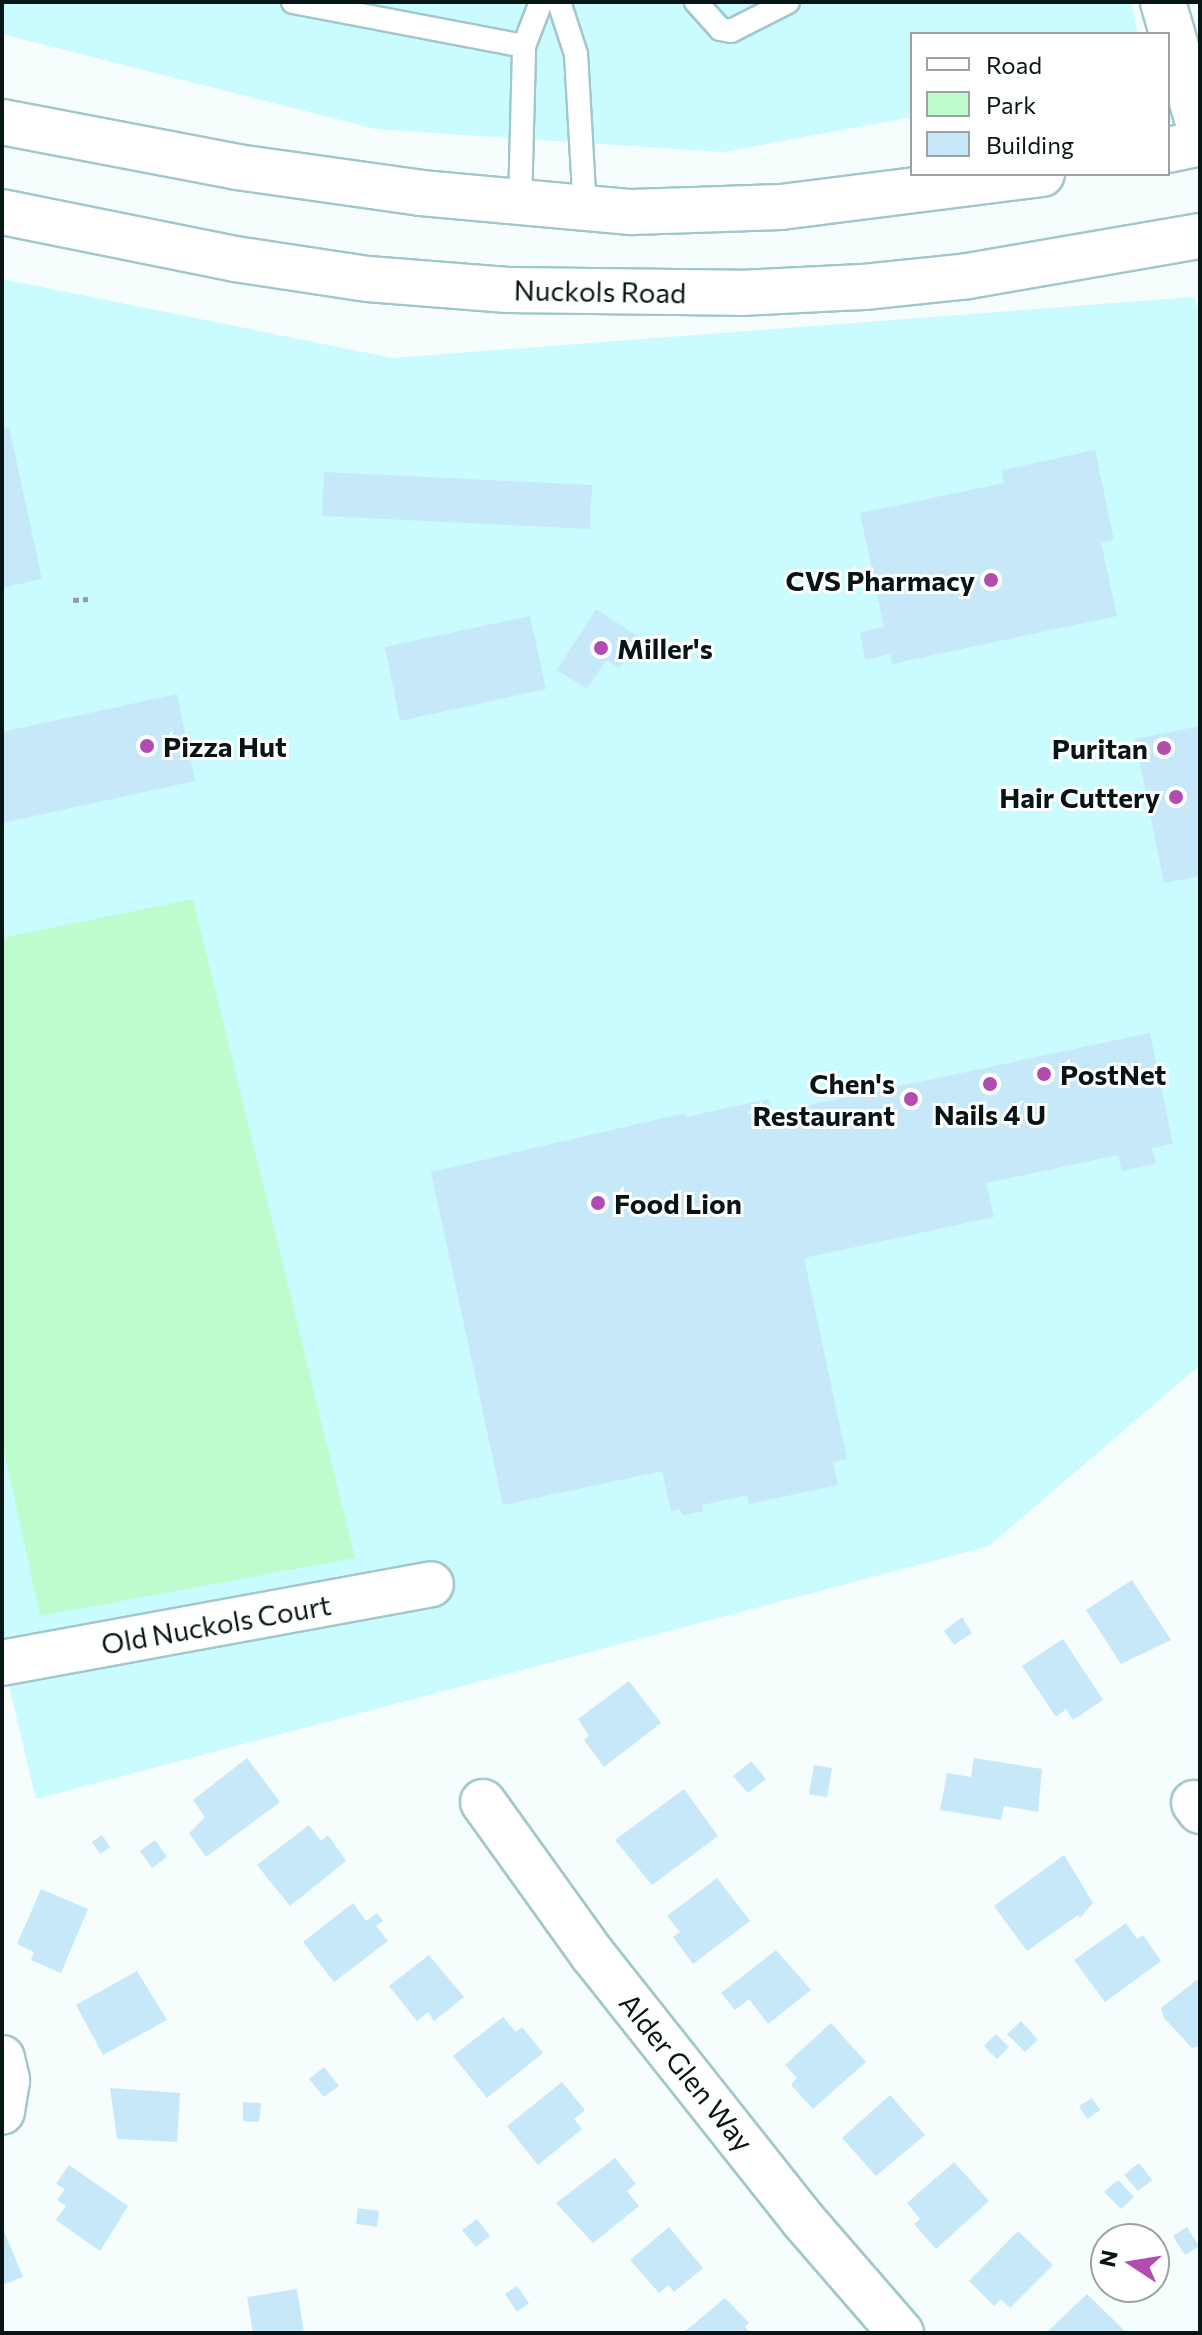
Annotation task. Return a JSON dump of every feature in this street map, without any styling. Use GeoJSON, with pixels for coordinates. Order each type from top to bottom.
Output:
{"type":"FeatureCollection","features":[{"type":"Feature","properties":{"kind":"main road"},"geometry":{"type":"LineString","coordinates":[[1163,2],[1200,129]]}},
{"type":"Feature","properties":{"kind":"main road"},"geometry":{"type":"LineString","coordinates":[[2,122],[237,167],[520,204],[585,209],[781,207],[1026,176]]}},
{"type":"Feature","properties":{"kind":"main road"},"geometry":{"type":"LineString","coordinates":[[1170,150],[1200,143]]}},
{"type":"Feature","properties":{"kind":"main road","name":"Nuckols Road"},"geometry":{"type":"LineString","coordinates":[[2,212],[235,259],[368,279],[508,290],[740,293],[864,287],[968,276],[1200,236]]}},
{"type":"Feature","properties":{"kind":"main road","name":"Old Nuckols Court"},"geometry":{"type":"LineString","coordinates":[[2,1663],[431,1584]]}},
{"type":"Feature","properties":{"kind":"main road","name":"Alder Glen Way"},"geometry":{"type":"LineString","coordinates":[[483,1802],[593,1955],[803,2220],[901,2333]]}},
{"type":"Feature","properties":{"kind":"main road"},"geometry":{"type":"LineString","coordinates":[[2,2058],[7,2080],[2,2112]]}},
{"type":"Feature","properties":{"kind":"lane"},"geometry":{"type":"LineString","coordinates":[[293,2],[344,7],[524,46]]}},
{"type":"Feature","properties":{"kind":"lane"},"geometry":{"type":"LineString","coordinates":[[520,204],[524,46],[541,2]]}},
{"type":"Feature","properties":{"kind":"lane"},"geometry":{"type":"LineString","coordinates":[[559,2],[576,54],[585,209]]}},
{"type":"Feature","properties":{"kind":"lane"},"geometry":{"type":"LineString","coordinates":[[696,2],[720,29],[731,31],[788,2]]}},
{"type":"Feature","properties":{"kind":"path"},"geometry":{"type":"LineString","coordinates":[[73,600],[88,599]]}},
{"type":"Feature","properties":{"kind":"shaded area"},"geometry":{"type":"Polygon","coordinates":[[[2,2],[1131,2],[1138,32],[910,32],[910,117],[723,152],[376,129],[2,34],[2,2]]]}},
{"type":"Feature","properties":{"kind":"shaded area"},"geometry":{"type":"Polygon","coordinates":[[[2,279],[393,358],[1194,297],[1200,314],[1200,1365],[989,1546],[36,1799],[2,1656],[2,279]]]}},
{"type":"Feature","properties":{"kind":"green space"},"geometry":{"type":"Polygon","coordinates":[[[193,899],[355,1558],[40,1616],[2,1441],[2,938],[193,899]]]}},
{"type":"Feature","properties":{"kind":"building"},"geometry":{"type":"Polygon","coordinates":[[[9,427],[42,579],[2,588],[2,428],[9,427]]]}},
{"type":"Feature","properties":{"kind":"building","name":"CVS Pharmacy"},"geometry":{"type":"Polygon","coordinates":[[[1095,450],[1114,540],[1101,543],[1117,616],[892,664],[890,654],[865,660],[860,632],[884,627],[860,513],[1004,483],[1002,470],[1095,450]]]}},
{"type":"Feature","properties":{"kind":"building"},"geometry":{"type":"Polygon","coordinates":[[[324,472],[592,485],[590,529],[322,516],[324,472]]]}},
{"type":"Feature","properties":{"kind":"building","name":"Miller's"},"geometry":{"type":"Polygon","coordinates":[[[596,609],[639,637],[619,668],[606,660],[587,689],[557,670],[596,609]]]}},
{"type":"Feature","properties":{"kind":"building","name":"Miller's"},"geometry":{"type":"Polygon","coordinates":[[[530,616],[546,689],[400,721],[385,647],[530,616]]]}},
{"type":"Feature","properties":{"kind":"building"},"geometry":{"type":"Polygon","coordinates":[[[177,694],[195,781],[2,823],[2,732],[177,694]]]}},
{"type":"Feature","properties":{"kind":"building"},"geometry":{"type":"Polygon","coordinates":[[[1200,726],[1200,876],[1164,883],[1135,739],[1200,726]]]}},
{"type":"Feature","properties":{"kind":"building"},"geometry":{"type":"Polygon","coordinates":[[[1150,1033],[1173,1144],[1152,1148],[1156,1164],[1122,1171],[1118,1155],[986,1183],[994,1217],[804,1258],[847,1459],[833,1462],[838,1485],[749,1504],[747,1495],[702,1505],[703,1511],[682,1516],[680,1509],[671,1511],[662,1471],[503,1505],[431,1172],[685,1113],[686,1117],[768,1099],[772,1113],[1150,1033]]]}},
{"type":"Feature","properties":{"kind":"building"},"geometry":{"type":"Polygon","coordinates":[[[1132,1580],[1171,1640],[1121,1664],[1086,1610],[1132,1580]]]}},
{"type":"Feature","properties":{"kind":"building"},"geometry":{"type":"Polygon","coordinates":[[[962,1617],[972,1633],[954,1645],[944,1631],[962,1617]]]}},
{"type":"Feature","properties":{"kind":"building"},"geometry":{"type":"Polygon","coordinates":[[[1063,1639],[1103,1700],[1073,1720],[1066,1709],[1056,1717],[1022,1666],[1063,1639]]]}},
{"type":"Feature","properties":{"kind":"building"},"geometry":{"type":"Polygon","coordinates":[[[629,1681],[661,1723],[604,1767],[584,1740],[589,1736],[578,1719],[629,1681]]]}},
{"type":"Feature","properties":{"kind":"building"},"geometry":{"type":"Polygon","coordinates":[[[247,1758],[280,1802],[206,1857],[189,1833],[205,1817],[193,1800],[247,1758]]]}},
{"type":"Feature","properties":{"kind":"building"},"geometry":{"type":"Polygon","coordinates":[[[974,1758],[1042,1769],[1038,1812],[1004,1806],[1001,1820],[940,1810],[947,1773],[971,1777],[974,1758]]]}},
{"type":"Feature","properties":{"kind":"building"},"geometry":{"type":"Polygon","coordinates":[[[751,1761],[766,1779],[748,1793],[733,1776],[751,1761]]]}},
{"type":"Feature","properties":{"kind":"building"},"geometry":{"type":"Polygon","coordinates":[[[814,1765],[832,1768],[827,1797],[809,1794],[814,1765]]]}},
{"type":"Feature","properties":{"kind":"building"},"geometry":{"type":"Polygon","coordinates":[[[684,1789],[718,1836],[652,1885],[615,1840],[684,1789]]]}},
{"type":"Feature","properties":{"kind":"building"},"geometry":{"type":"Polygon","coordinates":[[[309,1825],[321,1841],[328,1835],[346,1861],[290,1906],[257,1865],[309,1825]]]}},
{"type":"Feature","properties":{"kind":"building"},"geometry":{"type":"Polygon","coordinates":[[[102,1835],[110,1847],[100,1854],[92,1842],[102,1835]]]}},
{"type":"Feature","properties":{"kind":"building"},"geometry":{"type":"Polygon","coordinates":[[[155,1840],[167,1857],[152,1868],[140,1851],[155,1840]]]}},
{"type":"Feature","properties":{"kind":"building"},"geometry":{"type":"Polygon","coordinates":[[[1064,1855],[1093,1903],[1080,1918],[1078,1915],[1027,1951],[994,1906],[1064,1855]]]}},
{"type":"Feature","properties":{"kind":"building"},"geometry":{"type":"Polygon","coordinates":[[[717,1878],[750,1921],[693,1964],[673,1937],[680,1932],[667,1916],[717,1878]]]}},
{"type":"Feature","properties":{"kind":"building"},"geometry":{"type":"Polygon","coordinates":[[[41,1889],[88,1909],[61,1973],[31,1960],[34,1952],[17,1944],[41,1889]]]}},
{"type":"Feature","properties":{"kind":"building"},"geometry":{"type":"Polygon","coordinates":[[[353,1903],[366,1921],[377,1913],[383,1921],[376,1926],[388,1941],[334,1982],[303,1942],[353,1903]]]}},
{"type":"Feature","properties":{"kind":"building"},"geometry":{"type":"Polygon","coordinates":[[[1126,1923],[1137,1939],[1143,1935],[1161,1961],[1105,2002],[1074,1960],[1126,1923]]]}},
{"type":"Feature","properties":{"kind":"building"},"geometry":{"type":"Polygon","coordinates":[[[776,1950],[811,1990],[768,2024],[749,1999],[735,2010],[721,1993],[776,1950]]]}},
{"type":"Feature","properties":{"kind":"building"},"geometry":{"type":"Polygon","coordinates":[[[429,1955],[464,1997],[434,2021],[428,2012],[417,2021],[389,1986],[429,1955]]]}},
{"type":"Feature","properties":{"kind":"building"},"geometry":{"type":"Polygon","coordinates":[[[137,1971],[167,2020],[103,2055],[76,2005],[137,1971]]]}},
{"type":"Feature","properties":{"kind":"building"},"geometry":{"type":"Polygon","coordinates":[[[1198,1979],[1200,2046],[1192,2048],[1164,2018],[1161,2008],[1198,1979]]]}},
{"type":"Feature","properties":{"kind":"building"},"geometry":{"type":"Polygon","coordinates":[[[503,2017],[516,2032],[522,2027],[543,2053],[487,2098],[453,2056],[503,2017]]]}},
{"type":"Feature","properties":{"kind":"building"},"geometry":{"type":"Polygon","coordinates":[[[1021,2021],[1038,2040],[1025,2052],[1007,2034],[1021,2021]]]}},
{"type":"Feature","properties":{"kind":"building"},"geometry":{"type":"Polygon","coordinates":[[[831,2023],[866,2062],[813,2109],[791,2085],[797,2078],[785,2065],[831,2023]]]}},
{"type":"Feature","properties":{"kind":"building"},"geometry":{"type":"Polygon","coordinates":[[[996,2034],[1009,2047],[997,2059],[984,2046],[996,2034]]]}},
{"type":"Feature","properties":{"kind":"building"},"geometry":{"type":"Polygon","coordinates":[[[324,2067],[339,2086],[324,2097],[309,2079],[324,2067]]]}},
{"type":"Feature","properties":{"kind":"building"},"geometry":{"type":"Polygon","coordinates":[[[562,2082],[585,2110],[574,2119],[582,2129],[538,2165],[507,2126],[562,2082]]]}},
{"type":"Feature","properties":{"kind":"building"},"geometry":{"type":"Polygon","coordinates":[[[110,2088],[180,2093],[177,2142],[117,2139],[110,2088]]]}},
{"type":"Feature","properties":{"kind":"building"},"geometry":{"type":"Polygon","coordinates":[[[890,2095],[925,2135],[876,2176],[842,2138],[890,2095]]]}},
{"type":"Feature","properties":{"kind":"building"},"geometry":{"type":"Polygon","coordinates":[[[1092,2098],[1100,2110],[1087,2119],[1079,2106],[1092,2098]]]}},
{"type":"Feature","properties":{"kind":"building"},"geometry":{"type":"Polygon","coordinates":[[[243,2102],[261,2103],[259,2122],[243,2121],[243,2102]]]}},
{"type":"Feature","properties":{"kind":"building"},"geometry":{"type":"Polygon","coordinates":[[[615,2158],[636,2184],[627,2191],[639,2206],[593,2243],[556,2203],[615,2158]]]}},
{"type":"Feature","properties":{"kind":"building"},"geometry":{"type":"Polygon","coordinates":[[[954,2162],[989,2201],[936,2249],[914,2224],[920,2219],[907,2203],[954,2162]]]}},
{"type":"Feature","properties":{"kind":"building"},"geometry":{"type":"Polygon","coordinates":[[[1139,2163],[1152,2180],[1138,2191],[1124,2175],[1139,2163]]]}},
{"type":"Feature","properties":{"kind":"building"},"geometry":{"type":"Polygon","coordinates":[[[69,2165],[128,2206],[100,2251],[56,2220],[66,2206],[57,2200],[65,2189],[56,2184],[69,2165]]]}},
{"type":"Feature","properties":{"kind":"building"},"geometry":{"type":"Polygon","coordinates":[[[1118,2180],[1134,2197],[1121,2209],[1104,2192],[1118,2180]]]}},
{"type":"Feature","properties":{"kind":"building"},"geometry":{"type":"Polygon","coordinates":[[[358,2208],[379,2211],[377,2227],[356,2224],[358,2208]]]}},
{"type":"Feature","properties":{"kind":"building"},"geometry":{"type":"Polygon","coordinates":[[[477,2219],[490,2236],[476,2247],[462,2230],[477,2219]]]}},
{"type":"Feature","properties":{"kind":"building"},"geometry":{"type":"Polygon","coordinates":[[[2,2226],[23,2277],[2,2285],[2,2226]]]}},
{"type":"Feature","properties":{"kind":"building"},"geometry":{"type":"Polygon","coordinates":[[[669,2227],[703,2268],[674,2292],[668,2285],[659,2293],[630,2260],[669,2227]]]}},
{"type":"Feature","properties":{"kind":"building"},"geometry":{"type":"Polygon","coordinates":[[[1187,2227],[1199,2246],[1185,2255],[1173,2236],[1187,2227]]]}},
{"type":"Feature","properties":{"kind":"building"},"geometry":{"type":"Polygon","coordinates":[[[1018,2231],[1053,2265],[1010,2308],[1001,2299],[994,2306],[969,2281],[1018,2231]]]}},
{"type":"Feature","properties":{"kind":"building"},"geometry":{"type":"Polygon","coordinates":[[[517,2286],[529,2303],[517,2312],[505,2294],[517,2286]]]}},
{"type":"Feature","properties":{"kind":"building"},"geometry":{"type":"Polygon","coordinates":[[[297,2289],[304,2333],[253,2333],[247,2297],[297,2289]]]}},
{"type":"Feature","properties":{"kind":"building"},"geometry":{"type":"Polygon","coordinates":[[[1087,2294],[1090,2303],[1096,2303],[1126,2332],[1046,2333],[1087,2294]]]}},
{"type":"Feature","properties":{"kind":"building"},"geometry":{"type":"Polygon","coordinates":[[[725,2298],[749,2323],[745,2327],[750,2333],[683,2333],[725,2298]]]}},
{"type":"Feature","properties":{"kind":"place","name":"CVS Pharmacy"},"geometry":{"type":"Point","coordinates":[991,580]}},
{"type":"Feature","properties":{"kind":"place","name":"Miller's"},"geometry":{"type":"Point","coordinates":[601,648]}},
{"type":"Feature","properties":{"kind":"place","name":"Pizza Hut"},"geometry":{"type":"Point","coordinates":[147,746]}},
{"type":"Feature","properties":{"kind":"place","name":"Puritan"},"geometry":{"type":"Point","coordinates":[1164,748]}},
{"type":"Feature","properties":{"kind":"place","name":"Hair Cuttery"},"geometry":{"type":"Point","coordinates":[1176,797]}},
{"type":"Feature","properties":{"kind":"place","name":"PostNet"},"geometry":{"type":"Point","coordinates":[1044,1074]}},
{"type":"Feature","properties":{"kind":"place","name":"Nails 4 U"},"geometry":{"type":"Point","coordinates":[990,1084]}},
{"type":"Feature","properties":{"kind":"place","name":"Chen's Restaurant"},"geometry":{"type":"Point","coordinates":[911,1099]}},
{"type":"Feature","properties":{"kind":"place","name":"Food Lion"},"geometry":{"type":"Point","coordinates":[598,1203]}}]}
